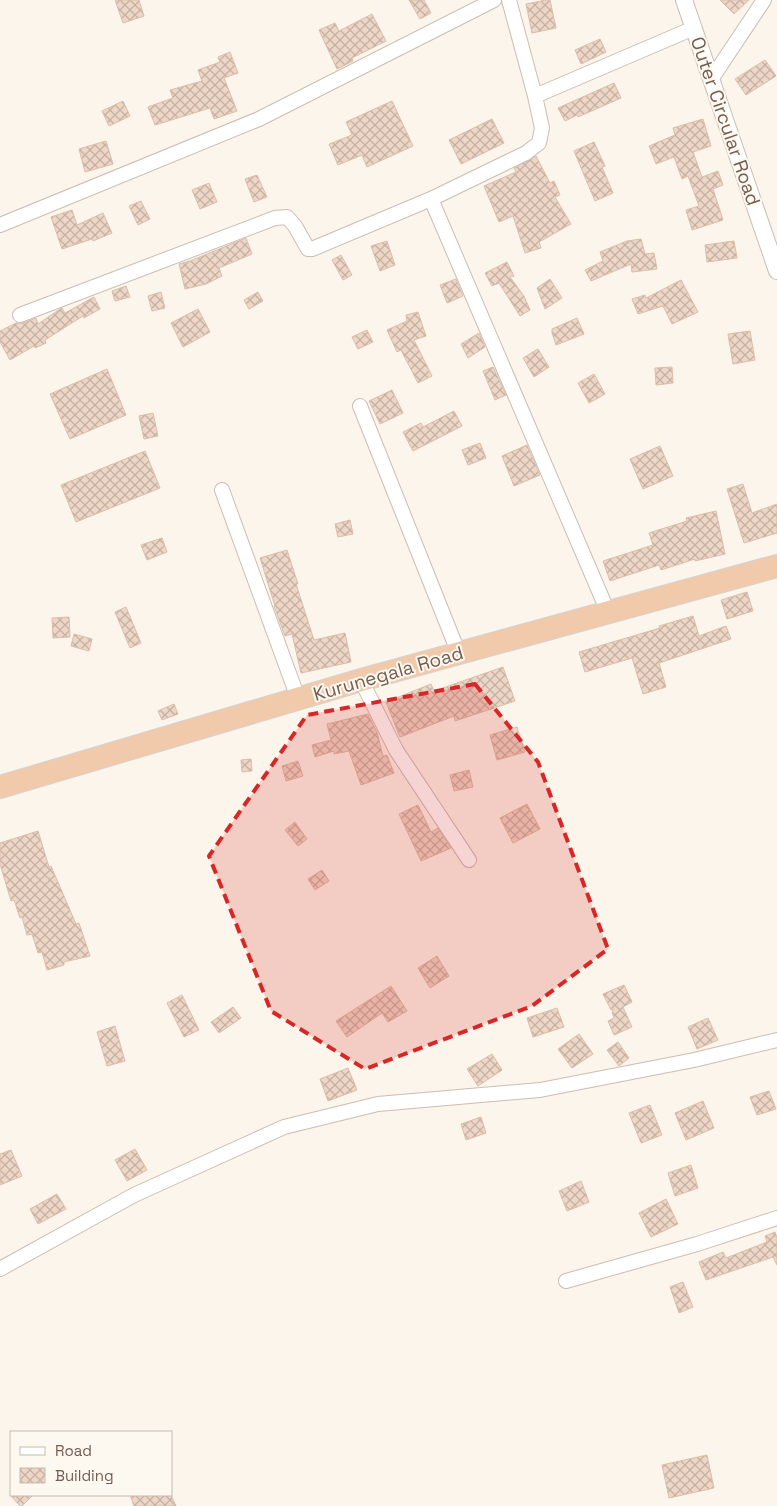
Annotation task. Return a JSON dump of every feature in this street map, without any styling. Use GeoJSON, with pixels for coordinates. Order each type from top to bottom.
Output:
{"type":"FeatureCollection","features":[{"type":"Feature","properties":{"kind":"highway","name":"Kurunegala Road"},"geometry":{"type":"LineString","coordinates":[[0,787],[361,680],[777,566]]}},
{"type":"Feature","properties":{"kind":"street"},"geometry":{"type":"LineString","coordinates":[[0,225],[259,119],[494,0]]}},
{"type":"Feature","properties":{"kind":"street"},"geometry":{"type":"LineString","coordinates":[[20,315],[275,218],[287,217],[295,226],[308,249],[312,249],[431,199],[526,153],[539,143],[542,128],[509,0]]}},
{"type":"Feature","properties":{"kind":"street","name":"Outer Circular Road"},"geometry":{"type":"LineString","coordinates":[[684,0],[775,261]]}},
{"type":"Feature","properties":{"kind":"street"},"geometry":{"type":"LineString","coordinates":[[712,78],[764,0]]}},
{"type":"Feature","properties":{"kind":"street"},"geometry":{"type":"LineString","coordinates":[[535,96],[694,28]]}},
{"type":"Feature","properties":{"kind":"street"},"geometry":{"type":"LineString","coordinates":[[431,199],[608,612]]}},
{"type":"Feature","properties":{"kind":"street"},"geometry":{"type":"LineString","coordinates":[[360,406],[459,654]]}},
{"type":"Feature","properties":{"kind":"street"},"geometry":{"type":"LineString","coordinates":[[222,490],[298,698]]}},
{"type":"Feature","properties":{"kind":"street"},"geometry":{"type":"LineString","coordinates":[[361,680],[396,750],[469,860]]}},
{"type":"Feature","properties":{"kind":"street"},"geometry":{"type":"LineString","coordinates":[[0,1269],[134,1195],[284,1127],[378,1104],[540,1090],[694,1060],[777,1040]]}},
{"type":"Feature","properties":{"kind":"street"},"geometry":{"type":"LineString","coordinates":[[566,1281],[697,1244],[777,1218]]}},
{"type":"Feature","properties":{"kind":"highlighted area"},"geometry":{"type":"Polygon","coordinates":[[[475,684],[538,762],[608,949],[532,1006],[365,1069],[271,1011],[209,856],[307,715],[475,684]]]}},
{"type":"Feature","properties":{"kind":"building"},"geometry":{"type":"Polygon","coordinates":[[[115,0],[139,0],[144,16],[123,23],[115,0]]]}},
{"type":"Feature","properties":{"kind":"building"},"geometry":{"type":"Polygon","coordinates":[[[409,0],[424,0],[431,13],[420,19],[409,0]]]}},
{"type":"Feature","properties":{"kind":"building"},"geometry":{"type":"Polygon","coordinates":[[[550,0],[556,28],[532,33],[526,4],[550,0]]]}},
{"type":"Feature","properties":{"kind":"building"},"geometry":{"type":"Polygon","coordinates":[[[720,0],[749,0],[734,14],[720,0]]]}},
{"type":"Feature","properties":{"kind":"building"},"geometry":{"type":"Polygon","coordinates":[[[372,14],[386,41],[352,58],[353,61],[337,69],[319,30],[335,23],[339,31],[372,14]]]}},
{"type":"Feature","properties":{"kind":"building"},"geometry":{"type":"Polygon","coordinates":[[[600,39],[606,52],[581,64],[575,50],[600,39]]]}},
{"type":"Feature","properties":{"kind":"building"},"geometry":{"type":"Polygon","coordinates":[[[230,52],[238,73],[224,78],[237,111],[214,119],[210,108],[155,125],[148,107],[173,98],[170,90],[202,81],[198,70],[220,62],[218,57],[230,52]]]}},
{"type":"Feature","properties":{"kind":"building"},"geometry":{"type":"Polygon","coordinates":[[[765,60],[776,76],[746,95],[735,79],[765,60]]]}},
{"type":"Feature","properties":{"kind":"building"},"geometry":{"type":"Polygon","coordinates":[[[614,83],[621,98],[565,121],[558,108],[614,83]]]}},
{"type":"Feature","properties":{"kind":"building"},"geometry":{"type":"Polygon","coordinates":[[[123,101],[130,116],[109,126],[102,111],[123,101]]]}},
{"type":"Feature","properties":{"kind":"building"},"geometry":{"type":"Polygon","coordinates":[[[392,101],[413,146],[367,167],[362,155],[338,165],[329,144],[352,135],[346,122],[392,101]]]}},
{"type":"Feature","properties":{"kind":"building"},"geometry":{"type":"Polygon","coordinates":[[[492,119],[504,143],[461,164],[449,140],[492,119]]]}},
{"type":"Feature","properties":{"kind":"building"},"geometry":{"type":"Polygon","coordinates":[[[703,119],[711,146],[693,152],[702,177],[718,171],[723,185],[713,189],[723,220],[692,230],[686,210],[699,206],[688,176],[682,179],[674,157],[656,164],[649,146],[675,135],[673,128],[703,119]]]}},
{"type":"Feature","properties":{"kind":"building"},"geometry":{"type":"Polygon","coordinates":[[[106,141],[113,164],[85,172],[79,149],[106,141]]]}},
{"type":"Feature","properties":{"kind":"building"},"geometry":{"type":"Polygon","coordinates":[[[594,142],[605,166],[602,167],[613,193],[595,201],[574,151],[594,142]]]}},
{"type":"Feature","properties":{"kind":"building"},"geometry":{"type":"Polygon","coordinates":[[[536,156],[550,183],[554,181],[560,195],[555,197],[571,224],[539,242],[541,248],[525,253],[513,216],[499,222],[484,186],[516,172],[514,168],[536,156]]]}},
{"type":"Feature","properties":{"kind":"building"},"geometry":{"type":"Polygon","coordinates":[[[257,175],[267,197],[254,202],[245,179],[257,175]]]}},
{"type":"Feature","properties":{"kind":"building"},"geometry":{"type":"Polygon","coordinates":[[[209,183],[217,202],[200,209],[192,190],[209,183]]]}},
{"type":"Feature","properties":{"kind":"building"},"geometry":{"type":"Polygon","coordinates":[[[141,201],[150,219],[138,225],[129,206],[141,201]]]}},
{"type":"Feature","properties":{"kind":"building"},"geometry":{"type":"Polygon","coordinates":[[[72,210],[77,225],[103,213],[112,233],[93,241],[92,239],[62,249],[51,217],[72,210]]]}},
{"type":"Feature","properties":{"kind":"building"},"geometry":{"type":"Polygon","coordinates":[[[246,238],[252,254],[219,268],[222,276],[206,284],[185,289],[179,264],[246,238]]]}},
{"type":"Feature","properties":{"kind":"building"},"geometry":{"type":"Polygon","coordinates":[[[641,239],[645,254],[654,253],[657,269],[632,272],[631,264],[591,281],[585,270],[603,261],[600,252],[627,241],[641,239]]]}},
{"type":"Feature","properties":{"kind":"building"},"geometry":{"type":"Polygon","coordinates":[[[387,241],[395,265],[380,271],[371,246],[387,241]]]}},
{"type":"Feature","properties":{"kind":"building"},"geometry":{"type":"Polygon","coordinates":[[[734,241],[737,258],[707,262],[705,245],[734,241]]]}},
{"type":"Feature","properties":{"kind":"building"},"geometry":{"type":"Polygon","coordinates":[[[341,255],[352,275],[343,280],[332,260],[341,255]]]}},
{"type":"Feature","properties":{"kind":"building"},"geometry":{"type":"Polygon","coordinates":[[[507,262],[514,276],[510,277],[524,296],[530,310],[520,316],[499,283],[492,286],[485,273],[507,262]]]}},
{"type":"Feature","properties":{"kind":"building"},"geometry":{"type":"Polygon","coordinates":[[[456,279],[463,296],[447,303],[440,285],[456,279]]]}},
{"type":"Feature","properties":{"kind":"building"},"geometry":{"type":"Polygon","coordinates":[[[550,279],[562,298],[545,309],[537,288],[550,279]]]}},
{"type":"Feature","properties":{"kind":"building"},"geometry":{"type":"Polygon","coordinates":[[[681,280],[698,312],[672,324],[663,306],[638,314],[632,299],[645,295],[646,298],[681,280]]]}},
{"type":"Feature","properties":{"kind":"building"},"geometry":{"type":"Polygon","coordinates":[[[126,286],[130,297],[115,301],[112,291],[126,286]]]}},
{"type":"Feature","properties":{"kind":"building"},"geometry":{"type":"Polygon","coordinates":[[[161,292],[165,308],[152,311],[148,296],[161,292]]]}},
{"type":"Feature","properties":{"kind":"building"},"geometry":{"type":"Polygon","coordinates":[[[258,292],[263,301],[249,309],[244,300],[258,292]]]}},
{"type":"Feature","properties":{"kind":"building"},"geometry":{"type":"Polygon","coordinates":[[[94,297],[100,309],[84,318],[83,316],[45,340],[46,343],[35,348],[34,346],[10,360],[0,342],[0,331],[16,323],[23,323],[36,318],[38,324],[62,308],[65,313],[94,297]]]}},
{"type":"Feature","properties":{"kind":"building"},"geometry":{"type":"Polygon","coordinates":[[[198,309],[210,332],[183,347],[171,323],[198,309]]]}},
{"type":"Feature","properties":{"kind":"building"},"geometry":{"type":"Polygon","coordinates":[[[418,312],[426,336],[414,340],[432,376],[418,383],[401,350],[397,352],[387,330],[407,321],[406,315],[418,312]]]}},
{"type":"Feature","properties":{"kind":"building"},"geometry":{"type":"Polygon","coordinates":[[[577,318],[584,334],[556,345],[552,329],[577,318]]]}},
{"type":"Feature","properties":{"kind":"building"},"geometry":{"type":"Polygon","coordinates":[[[367,330],[373,342],[358,349],[352,337],[367,330]]]}},
{"type":"Feature","properties":{"kind":"building"},"geometry":{"type":"Polygon","coordinates":[[[750,331],[755,360],[733,364],[728,334],[750,331]]]}},
{"type":"Feature","properties":{"kind":"building"},"geometry":{"type":"Polygon","coordinates":[[[479,333],[485,347],[468,358],[461,344],[479,333]]]}},
{"type":"Feature","properties":{"kind":"building"},"geometry":{"type":"Polygon","coordinates":[[[538,349],[549,367],[534,377],[523,358],[538,349]]]}},
{"type":"Feature","properties":{"kind":"building"},"geometry":{"type":"Polygon","coordinates":[[[493,367],[506,395],[495,400],[483,371],[493,367]]]}},
{"type":"Feature","properties":{"kind":"building"},"geometry":{"type":"Polygon","coordinates":[[[672,367],[673,383],[656,385],[655,368],[672,367]]]}},
{"type":"Feature","properties":{"kind":"building"},"geometry":{"type":"Polygon","coordinates":[[[107,369],[126,415],[70,439],[50,394],[107,369]]]}},
{"type":"Feature","properties":{"kind":"building"},"geometry":{"type":"Polygon","coordinates":[[[594,374],[605,394],[589,403],[578,383],[594,374]]]}},
{"type":"Feature","properties":{"kind":"building"},"geometry":{"type":"Polygon","coordinates":[[[392,390],[403,413],[380,424],[369,401],[392,390]]]}},
{"type":"Feature","properties":{"kind":"building"},"geometry":{"type":"Polygon","coordinates":[[[454,411],[462,426],[413,451],[403,432],[421,423],[423,427],[454,411]]]}},
{"type":"Feature","properties":{"kind":"building"},"geometry":{"type":"Polygon","coordinates":[[[153,413],[158,436],[144,439],[139,416],[153,413]]]}},
{"type":"Feature","properties":{"kind":"building"},"geometry":{"type":"Polygon","coordinates":[[[480,443],[486,458],[468,465],[462,450],[480,443]]]}},
{"type":"Feature","properties":{"kind":"building"},"geometry":{"type":"Polygon","coordinates":[[[527,445],[540,475],[514,486],[502,456],[527,445]]]}},
{"type":"Feature","properties":{"kind":"building"},"geometry":{"type":"Polygon","coordinates":[[[660,446],[673,476],[643,489],[630,459],[660,446]]]}},
{"type":"Feature","properties":{"kind":"building"},"geometry":{"type":"Polygon","coordinates":[[[145,451],[160,488],[76,522],[61,485],[145,451]]]}},
{"type":"Feature","properties":{"kind":"building"},"geometry":{"type":"Polygon","coordinates":[[[743,484],[752,513],[777,504],[777,533],[744,543],[727,489],[743,484]]]}},
{"type":"Feature","properties":{"kind":"building"},"geometry":{"type":"Polygon","coordinates":[[[716,511],[725,554],[695,561],[695,559],[661,570],[659,565],[610,581],[603,561],[653,545],[649,533],[687,521],[686,518],[716,511]]]}},
{"type":"Feature","properties":{"kind":"building"},"geometry":{"type":"Polygon","coordinates":[[[350,520],[353,534],[338,537],[335,524],[350,520]]]}},
{"type":"Feature","properties":{"kind":"building"},"geometry":{"type":"Polygon","coordinates":[[[162,538],[167,552],[147,560],[141,545],[162,538]]]}},
{"type":"Feature","properties":{"kind":"building"},"geometry":{"type":"Polygon","coordinates":[[[287,550],[314,640],[345,633],[351,662],[301,673],[292,634],[285,636],[260,558],[287,550]]]}},
{"type":"Feature","properties":{"kind":"building"},"geometry":{"type":"Polygon","coordinates":[[[747,592],[753,611],[727,619],[721,600],[747,592]]]}},
{"type":"Feature","properties":{"kind":"building"},"geometry":{"type":"Polygon","coordinates":[[[126,607],[141,643],[130,648],[115,612],[126,607]]]}},
{"type":"Feature","properties":{"kind":"building"},"geometry":{"type":"Polygon","coordinates":[[[693,616],[699,636],[726,626],[731,639],[659,663],[666,687],[643,694],[632,658],[585,672],[579,652],[660,628],[659,626],[693,616]]]}},
{"type":"Feature","properties":{"kind":"building"},"geometry":{"type":"Polygon","coordinates":[[[69,617],[70,637],[53,638],[52,618],[69,617]]]}},
{"type":"Feature","properties":{"kind":"building"},"geometry":{"type":"Polygon","coordinates":[[[74,634],[92,639],[89,651],[71,646],[74,634]]]}},
{"type":"Feature","properties":{"kind":"building"},"geometry":{"type":"Polygon","coordinates":[[[503,667],[515,701],[455,721],[454,716],[400,737],[386,702],[431,684],[434,691],[503,667]]]}},
{"type":"Feature","properties":{"kind":"building"},"geometry":{"type":"Polygon","coordinates":[[[174,704],[178,714],[162,720],[158,711],[174,704]]]}},
{"type":"Feature","properties":{"kind":"building"},"geometry":{"type":"Polygon","coordinates":[[[368,714],[377,732],[383,756],[387,755],[394,773],[361,785],[349,751],[334,754],[334,751],[315,757],[312,745],[331,740],[327,724],[368,714]]]}},
{"type":"Feature","properties":{"kind":"building"},"geometry":{"type":"Polygon","coordinates":[[[517,727],[525,752],[497,760],[490,735],[517,727]]]}},
{"type":"Feature","properties":{"kind":"building"},"geometry":{"type":"Polygon","coordinates":[[[251,759],[252,771],[242,772],[241,760],[251,759]]]}},
{"type":"Feature","properties":{"kind":"building"},"geometry":{"type":"Polygon","coordinates":[[[298,761],[303,776],[286,781],[282,766],[298,761]]]}},
{"type":"Feature","properties":{"kind":"building"},"geometry":{"type":"Polygon","coordinates":[[[469,770],[473,787],[454,791],[450,775],[469,770]]]}},
{"type":"Feature","properties":{"kind":"building"},"geometry":{"type":"Polygon","coordinates":[[[527,804],[540,829],[513,843],[500,818],[527,804]]]}},
{"type":"Feature","properties":{"kind":"building"},"geometry":{"type":"Polygon","coordinates":[[[418,805],[431,832],[438,828],[451,848],[421,861],[399,814],[418,805]]]}},
{"type":"Feature","properties":{"kind":"building"},"geometry":{"type":"Polygon","coordinates":[[[295,822],[307,839],[298,846],[285,830],[295,822]]]}},
{"type":"Feature","properties":{"kind":"building"},"geometry":{"type":"Polygon","coordinates":[[[38,831],[49,867],[51,866],[76,924],[79,923],[90,956],[64,962],[64,965],[47,970],[42,952],[38,953],[32,934],[27,935],[22,917],[20,918],[14,900],[11,901],[0,864],[0,843],[38,831]]]}},
{"type":"Feature","properties":{"kind":"building"},"geometry":{"type":"Polygon","coordinates":[[[322,870],[329,881],[315,890],[308,879],[322,870]]]}},
{"type":"Feature","properties":{"kind":"building"},"geometry":{"type":"Polygon","coordinates":[[[437,956],[449,976],[430,988],[418,968],[437,956]]]}},
{"type":"Feature","properties":{"kind":"building"},"geometry":{"type":"Polygon","coordinates":[[[624,985],[632,1002],[623,1007],[632,1027],[614,1035],[608,1021],[614,1018],[613,1009],[611,1010],[603,994],[624,985]]]}},
{"type":"Feature","properties":{"kind":"building"},"geometry":{"type":"Polygon","coordinates":[[[391,986],[407,1011],[388,1022],[382,1013],[347,1037],[336,1021],[391,986]]]}},
{"type":"Feature","properties":{"kind":"building"},"geometry":{"type":"Polygon","coordinates":[[[182,995],[199,1030],[184,1037],[167,1003],[182,995]]]}},
{"type":"Feature","properties":{"kind":"building"},"geometry":{"type":"Polygon","coordinates":[[[233,1007],[241,1018],[219,1033],[211,1022],[233,1007]]]}},
{"type":"Feature","properties":{"kind":"building"},"geometry":{"type":"Polygon","coordinates":[[[557,1008],[564,1027],[533,1037],[527,1018],[557,1008]]]}},
{"type":"Feature","properties":{"kind":"building"},"geometry":{"type":"Polygon","coordinates":[[[708,1018],[718,1040],[697,1049],[688,1027],[708,1018]]]}},
{"type":"Feature","properties":{"kind":"building"},"geometry":{"type":"Polygon","coordinates":[[[115,1026],[125,1061],[107,1066],[97,1032],[115,1026]]]}},
{"type":"Feature","properties":{"kind":"building"},"geometry":{"type":"Polygon","coordinates":[[[579,1034],[593,1054],[572,1068],[558,1049],[579,1034]]]}},
{"type":"Feature","properties":{"kind":"building"},"geometry":{"type":"Polygon","coordinates":[[[618,1042],[629,1058],[619,1066],[607,1050],[618,1042]]]}},
{"type":"Feature","properties":{"kind":"building"},"geometry":{"type":"Polygon","coordinates":[[[492,1054],[502,1070],[478,1086],[467,1069],[492,1054]]]}},
{"type":"Feature","properties":{"kind":"building"},"geometry":{"type":"Polygon","coordinates":[[[348,1068],[357,1090],[328,1101],[320,1079],[348,1068]]]}},
{"type":"Feature","properties":{"kind":"building"},"geometry":{"type":"Polygon","coordinates":[[[769,1091],[776,1109],[757,1115],[750,1097],[769,1091]]]}},
{"type":"Feature","properties":{"kind":"building"},"geometry":{"type":"Polygon","coordinates":[[[703,1101],[714,1128],[686,1140],[675,1113],[703,1101]]]}},
{"type":"Feature","properties":{"kind":"building"},"geometry":{"type":"Polygon","coordinates":[[[650,1105],[662,1135],[641,1143],[629,1113],[650,1105]]]}},
{"type":"Feature","properties":{"kind":"building"},"geometry":{"type":"Polygon","coordinates":[[[481,1117],[486,1133],[466,1140],[461,1124],[481,1117]]]}},
{"type":"Feature","properties":{"kind":"building"},"geometry":{"type":"Polygon","coordinates":[[[135,1149],[147,1170],[127,1181],[115,1160],[135,1149]]]}},
{"type":"Feature","properties":{"kind":"building"},"geometry":{"type":"Polygon","coordinates":[[[11,1150],[22,1176],[0,1185],[0,1154],[11,1150]]]}},
{"type":"Feature","properties":{"kind":"building"},"geometry":{"type":"Polygon","coordinates":[[[691,1165],[698,1188],[675,1196],[668,1173],[691,1165]]]}},
{"type":"Feature","properties":{"kind":"building"},"geometry":{"type":"Polygon","coordinates":[[[581,1181],[589,1202],[567,1211],[559,1191],[581,1181]]]}},
{"type":"Feature","properties":{"kind":"building"},"geometry":{"type":"Polygon","coordinates":[[[57,1194],[66,1209],[38,1224],[30,1209],[57,1194]]]}},
{"type":"Feature","properties":{"kind":"building"},"geometry":{"type":"Polygon","coordinates":[[[666,1199],[678,1224],[651,1237],[639,1213],[666,1199]]]}},
{"type":"Feature","properties":{"kind":"building"},"geometry":{"type":"Polygon","coordinates":[[[775,1232],[777,1238],[777,1265],[773,1257],[706,1280],[699,1262],[723,1252],[726,1258],[767,1242],[765,1236],[775,1232]]]}},
{"type":"Feature","properties":{"kind":"building"},"geometry":{"type":"Polygon","coordinates":[[[683,1282],[693,1307],[679,1313],[670,1287],[683,1282]]]}},
{"type":"Feature","properties":{"kind":"building"},"geometry":{"type":"Polygon","coordinates":[[[707,1455],[714,1488],[669,1498],[662,1465],[707,1455]]]}},
{"type":"Feature","properties":{"kind":"building"},"geometry":{"type":"Polygon","coordinates":[[[11,1496],[32,1496],[22,1506],[11,1496]]]}},
{"type":"Feature","properties":{"kind":"building"},"geometry":{"type":"Polygon","coordinates":[[[130,1496],[171,1496],[176,1506],[134,1506],[130,1496]]]}}]}
